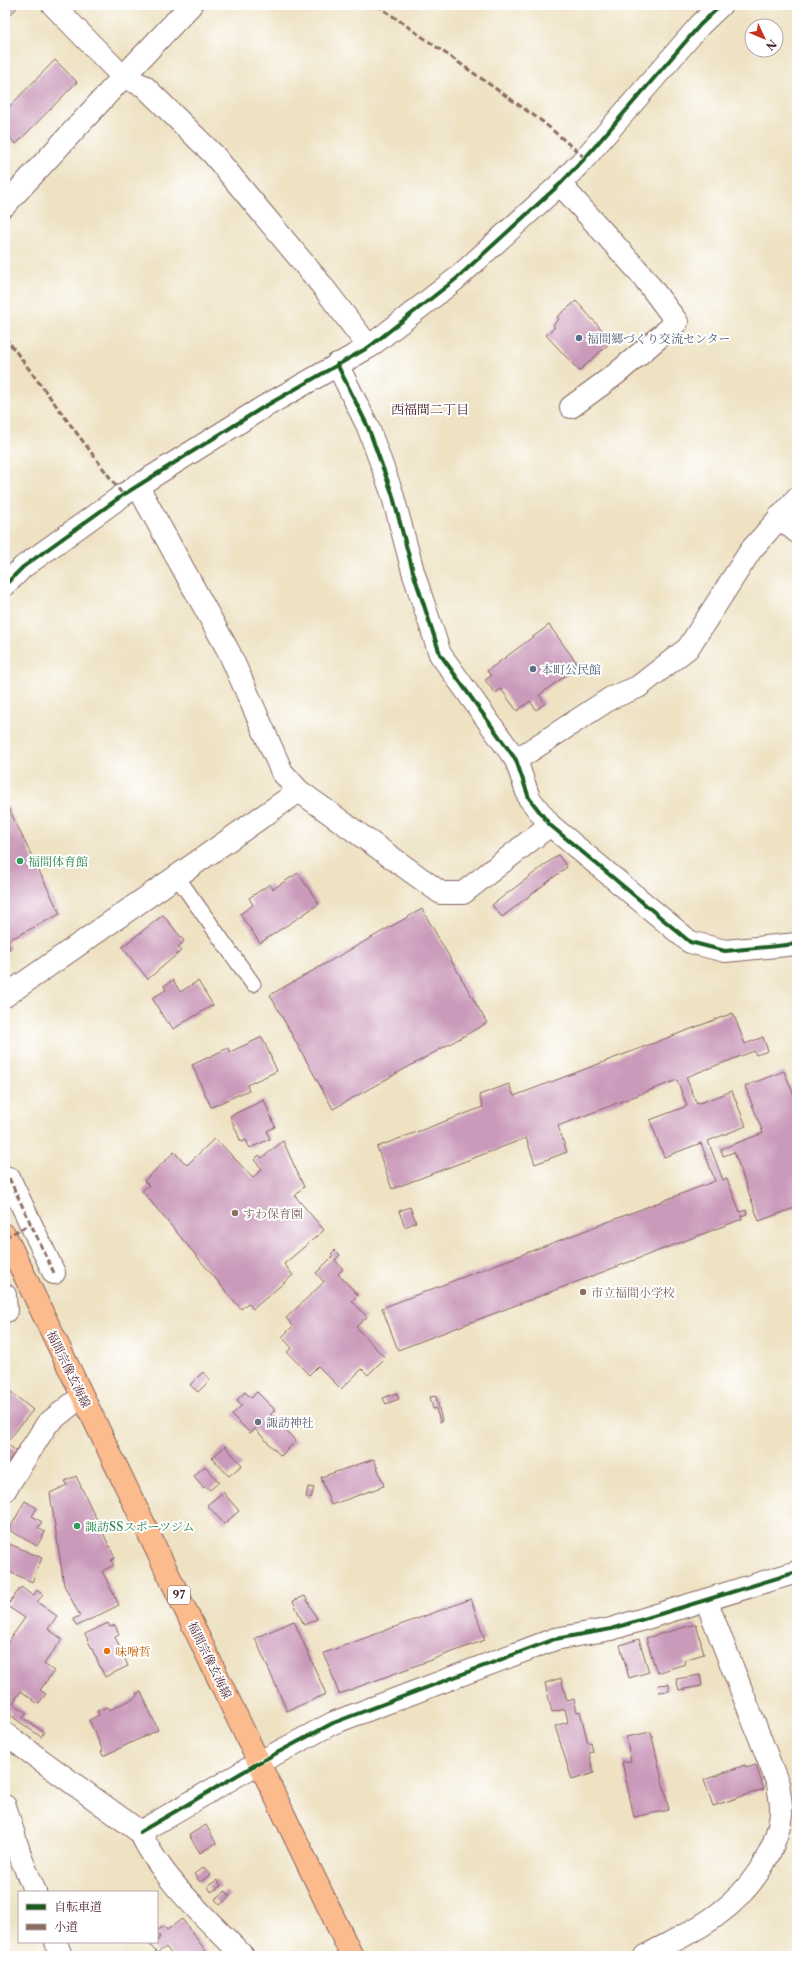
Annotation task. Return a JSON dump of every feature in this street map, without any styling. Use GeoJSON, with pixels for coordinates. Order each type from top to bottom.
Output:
{"type":"FeatureCollection","features":[{"type":"Feature","properties":{"kind":"main road","name":"福間宗像玄海線"},"geometry":{"type":"LineString","coordinates":[[5,1236],[260,1762],[352,1956]]}},
{"type":"Feature","properties":{"kind":"street"},"geometry":{"type":"LineString","coordinates":[[53,5],[123,77],[144,86],[213,154],[320,283],[369,347]]}},
{"type":"Feature","properties":{"kind":"street"},"geometry":{"type":"LineString","coordinates":[[5,206],[191,5]]}},
{"type":"Feature","properties":{"kind":"street"},"geometry":{"type":"LineString","coordinates":[[5,585],[23,566],[138,485],[262,408],[369,347],[456,279],[560,184],[585,158],[700,25],[721,5]]}},
{"type":"Feature","properties":{"kind":"street"},"geometry":{"type":"LineString","coordinates":[[560,184],[641,274],[677,322],[616,374],[571,407]]}},
{"type":"Feature","properties":{"kind":"street"},"geometry":{"type":"LineString","coordinates":[[337,364],[368,427],[392,493],[414,575],[440,654],[516,760],[529,798],[550,825],[690,942],[725,951],[797,944]]}},
{"type":"Feature","properties":{"kind":"street"},"geometry":{"type":"LineString","coordinates":[[138,485],[229,652],[282,772],[299,791],[441,893],[463,892],[550,825]]}},
{"type":"Feature","properties":{"kind":"street"},"geometry":{"type":"LineString","coordinates":[[516,760],[611,698],[638,687],[688,648],[751,550],[797,498]]}},
{"type":"Feature","properties":{"kind":"street"},"geometry":{"type":"LineString","coordinates":[[779,517],[797,532]]}},
{"type":"Feature","properties":{"kind":"street"},"geometry":{"type":"LineString","coordinates":[[5,996],[299,791]]}},
{"type":"Feature","properties":{"kind":"street"},"geometry":{"type":"LineString","coordinates":[[9,1178],[54,1273]]}},
{"type":"Feature","properties":{"kind":"street"},"geometry":{"type":"LineString","coordinates":[[5,1236],[31,1224]]}},
{"type":"Feature","properties":{"kind":"street"},"geometry":{"type":"LineString","coordinates":[[5,1490],[47,1424],[82,1396]]}},
{"type":"Feature","properties":{"kind":"street"},"geometry":{"type":"LineString","coordinates":[[140,1832],[260,1762],[333,1723],[555,1639],[612,1629],[797,1572]]}},
{"type":"Feature","properties":{"kind":"street"},"geometry":{"type":"LineString","coordinates":[[645,1956],[717,1916],[744,1890],[764,1863],[776,1840],[781,1813],[778,1784],[706,1600]]}},
{"type":"Feature","properties":{"kind":"street"},"geometry":{"type":"LineString","coordinates":[[5,1734],[140,1832],[147,1846],[178,1888],[243,1956]]}},
{"type":"Feature","properties":{"kind":"street"},"geometry":{"type":"LineString","coordinates":[[5,1806],[21,1858],[35,1891]]}},
{"type":"Feature","properties":{"kind":"street"},"geometry":{"type":"LineString","coordinates":[[56,1943],[61,1956]]}},
{"type":"Feature","properties":{"kind":"lane"},"geometry":{"type":"LineString","coordinates":[[177,877],[253,984]]}},
{"type":"Feature","properties":{"kind":"building"},"geometry":{"type":"Polygon","coordinates":[[[5,5],[14,5],[17,8],[5,20],[5,5]]]}},
{"type":"Feature","properties":{"kind":"building"},"geometry":{"type":"Polygon","coordinates":[[[55,60],[77,82],[16,144],[5,133],[5,111],[55,60]]]}},
{"type":"Feature","properties":{"kind":"building","name":"福間郷づくり交流センター"},"geometry":{"type":"Polygon","coordinates":[[[576,301],[612,341],[579,371],[546,335],[555,327],[553,325],[559,319],[557,317],[576,301]]]}},
{"type":"Feature","properties":{"kind":"building","name":"本町公民館"},"geometry":{"type":"Polygon","coordinates":[[[549,625],[579,666],[539,695],[545,703],[536,710],[530,701],[517,711],[501,689],[495,693],[485,680],[491,676],[487,671],[549,625]]]}},
{"type":"Feature","properties":{"kind":"building","name":"福間体育館"},"geometry":{"type":"Polygon","coordinates":[[[8,807],[60,914],[7,941],[10,949],[5,951],[5,808],[8,807]]]}},
{"type":"Feature","properties":{"kind":"building"},"geometry":{"type":"Polygon","coordinates":[[[558,855],[567,867],[502,917],[492,905],[558,855]]]}},
{"type":"Feature","properties":{"kind":"building"},"geometry":{"type":"Polygon","coordinates":[[[298,873],[319,904],[260,943],[240,914],[253,905],[249,898],[270,884],[273,889],[298,873]]]}},
{"type":"Feature","properties":{"kind":"building"},"geometry":{"type":"Polygon","coordinates":[[[422,909],[487,1023],[333,1109],[270,995],[422,909]]]}},
{"type":"Feature","properties":{"kind":"building"},"geometry":{"type":"Polygon","coordinates":[[[163,915],[184,941],[178,947],[181,951],[148,979],[122,947],[163,915]]]}},
{"type":"Feature","properties":{"kind":"building"},"geometry":{"type":"Polygon","coordinates":[[[173,980],[180,992],[198,981],[213,1005],[173,1029],[169,1022],[167,1023],[152,998],[166,990],[164,986],[173,980]]]}},
{"type":"Feature","properties":{"kind":"building"},"geometry":{"type":"Polygon","coordinates":[[[733,1013],[745,1044],[763,1037],[768,1051],[756,1055],[754,1051],[686,1077],[697,1104],[732,1091],[746,1126],[708,1141],[723,1180],[727,1179],[740,1212],[746,1210],[747,1214],[741,1216],[742,1219],[398,1350],[382,1308],[715,1181],[701,1143],[664,1157],[650,1120],[687,1106],[677,1080],[558,1126],[567,1152],[535,1164],[526,1138],[392,1189],[377,1147],[483,1107],[479,1095],[509,1084],[514,1096],[733,1013]]]}},
{"type":"Feature","properties":{"kind":"building"},"geometry":{"type":"Polygon","coordinates":[[[262,1037],[277,1071],[247,1085],[249,1090],[211,1107],[192,1065],[228,1048],[230,1052],[262,1037]]]}},
{"type":"Feature","properties":{"kind":"building"},"geometry":{"type":"Polygon","coordinates":[[[784,1071],[794,1095],[797,1094],[797,1207],[759,1221],[734,1152],[723,1156],[721,1149],[763,1133],[745,1086],[784,1071]]]}},
{"type":"Feature","properties":{"kind":"building"},"geometry":{"type":"Polygon","coordinates":[[[264,1100],[275,1127],[267,1131],[270,1139],[250,1148],[246,1140],[241,1142],[230,1116],[264,1100]]]}},
{"type":"Feature","properties":{"kind":"building","name":"すわ保育園"},"geometry":{"type":"Polygon","coordinates":[[[215,1138],[253,1178],[262,1169],[254,1160],[259,1155],[262,1158],[283,1141],[304,1187],[295,1196],[324,1230],[284,1264],[293,1275],[253,1309],[248,1303],[241,1309],[142,1191],[149,1185],[144,1181],[174,1152],[187,1165],[215,1138]]]}},
{"type":"Feature","properties":{"kind":"building"},"geometry":{"type":"Polygon","coordinates":[[[410,1207],[416,1222],[405,1227],[399,1211],[410,1207]]]}},
{"type":"Feature","properties":{"kind":"building"},"geometry":{"type":"Polygon","coordinates":[[[335,1250],[340,1255],[335,1260],[343,1269],[338,1274],[358,1295],[352,1301],[367,1317],[356,1327],[385,1358],[368,1375],[362,1369],[341,1389],[318,1366],[309,1375],[287,1352],[292,1348],[282,1337],[293,1326],[286,1318],[324,1282],[316,1273],[333,1256],[331,1254],[335,1250]]]}},
{"type":"Feature","properties":{"kind":"building"},"geometry":{"type":"Polygon","coordinates":[[[203,1372],[210,1380],[198,1392],[190,1385],[203,1372]]]}},
{"type":"Feature","properties":{"kind":"building"},"geometry":{"type":"Polygon","coordinates":[[[5,1387],[33,1410],[6,1443],[16,1451],[5,1465],[5,1387]]]}},
{"type":"Feature","properties":{"kind":"building","name":"諏訪神社"},"geometry":{"type":"Polygon","coordinates":[[[245,1392],[251,1398],[257,1392],[275,1410],[270,1415],[296,1441],[281,1456],[255,1429],[250,1433],[232,1415],[242,1405],[237,1400],[245,1392]]]}},
{"type":"Feature","properties":{"kind":"building"},"geometry":{"type":"Polygon","coordinates":[[[397,1393],[399,1399],[386,1404],[383,1398],[397,1393]]]}},
{"type":"Feature","properties":{"kind":"building"},"geometry":{"type":"Polygon","coordinates":[[[436,1396],[442,1421],[440,1422],[436,1408],[433,1409],[430,1397],[436,1396]]]}},
{"type":"Feature","properties":{"kind":"building"},"geometry":{"type":"Polygon","coordinates":[[[225,1446],[242,1465],[229,1476],[212,1458],[225,1446]]]}},
{"type":"Feature","properties":{"kind":"building"},"geometry":{"type":"Polygon","coordinates":[[[374,1459],[384,1486],[331,1505],[321,1477],[374,1459]]]}},
{"type":"Feature","properties":{"kind":"building"},"geometry":{"type":"Polygon","coordinates":[[[205,1466],[219,1482],[210,1490],[206,1486],[204,1488],[194,1476],[205,1466]]]}},
{"type":"Feature","properties":{"kind":"building","name":"諏訪SSスポーツジム"},"geometry":{"type":"Polygon","coordinates":[[[76,1476],[115,1558],[111,1560],[114,1565],[102,1571],[119,1605],[77,1626],[73,1619],[80,1616],[64,1585],[50,1493],[67,1485],[65,1481],[76,1476]]]}},
{"type":"Feature","properties":{"kind":"building"},"geometry":{"type":"Polygon","coordinates":[[[308,1487],[314,1488],[311,1498],[306,1497],[308,1487]]]}},
{"type":"Feature","properties":{"kind":"building"},"geometry":{"type":"Polygon","coordinates":[[[223,1492],[239,1511],[224,1524],[207,1505],[223,1492]]]}},
{"type":"Feature","properties":{"kind":"building"},"geometry":{"type":"Polygon","coordinates":[[[25,1501],[37,1508],[32,1516],[42,1522],[38,1528],[45,1532],[37,1546],[9,1530],[25,1501]]]}},
{"type":"Feature","properties":{"kind":"building"},"geometry":{"type":"Polygon","coordinates":[[[5,1542],[42,1558],[32,1582],[5,1570],[5,1542]]]}},
{"type":"Feature","properties":{"kind":"building"},"geometry":{"type":"Polygon","coordinates":[[[21,1587],[33,1596],[37,1590],[43,1595],[37,1602],[57,1616],[48,1629],[62,1639],[44,1664],[54,1671],[40,1690],[46,1694],[38,1704],[21,1691],[13,1703],[27,1713],[23,1718],[44,1732],[41,1737],[10,1715],[11,1712],[5,1708],[5,1646],[25,1618],[7,1606],[21,1587]]]}},
{"type":"Feature","properties":{"kind":"building"},"geometry":{"type":"Polygon","coordinates":[[[305,1596],[317,1619],[304,1625],[293,1601],[305,1596]]]}},
{"type":"Feature","properties":{"kind":"building"},"geometry":{"type":"Polygon","coordinates":[[[471,1599],[485,1640],[339,1694],[324,1653],[471,1599]]]}},
{"type":"Feature","properties":{"kind":"building"},"geometry":{"type":"Polygon","coordinates":[[[294,1621],[326,1694],[287,1711],[255,1638],[294,1621]]]}},
{"type":"Feature","properties":{"kind":"building","name":"味噌哲"},"geometry":{"type":"Polygon","coordinates":[[[108,1623],[110,1627],[115,1625],[119,1635],[115,1637],[128,1666],[105,1677],[85,1634],[108,1623]]]}},
{"type":"Feature","properties":{"kind":"building"},"geometry":{"type":"Polygon","coordinates":[[[696,1624],[704,1654],[684,1660],[685,1664],[657,1673],[646,1638],[696,1624]]]}},
{"type":"Feature","properties":{"kind":"building"},"geometry":{"type":"Polygon","coordinates":[[[639,1639],[649,1672],[629,1678],[620,1645],[639,1639]]]}},
{"type":"Feature","properties":{"kind":"building"},"geometry":{"type":"Polygon","coordinates":[[[700,1675],[702,1686],[679,1690],[676,1679],[700,1675]]]}},
{"type":"Feature","properties":{"kind":"building"},"geometry":{"type":"Polygon","coordinates":[[[561,1678],[567,1701],[574,1699],[577,1712],[580,1711],[588,1743],[591,1742],[593,1752],[589,1753],[594,1773],[572,1780],[555,1726],[568,1722],[565,1709],[552,1712],[545,1683],[561,1678]]]}},
{"type":"Feature","properties":{"kind":"building"},"geometry":{"type":"Polygon","coordinates":[[[669,1684],[669,1691],[659,1692],[658,1685],[669,1684]]]}},
{"type":"Feature","properties":{"kind":"building"},"geometry":{"type":"Polygon","coordinates":[[[141,1692],[158,1730],[103,1756],[101,1752],[103,1751],[89,1720],[99,1715],[97,1711],[107,1707],[109,1710],[137,1697],[136,1694],[141,1692]]]}},
{"type":"Feature","properties":{"kind":"building"},"geometry":{"type":"Polygon","coordinates":[[[651,1732],[669,1810],[634,1817],[622,1762],[631,1761],[626,1737],[651,1732]]]}},
{"type":"Feature","properties":{"kind":"building"},"geometry":{"type":"Polygon","coordinates":[[[745,1765],[746,1768],[756,1765],[764,1789],[713,1806],[704,1780],[745,1765]]]}},
{"type":"Feature","properties":{"kind":"building"},"geometry":{"type":"Polygon","coordinates":[[[206,1825],[216,1843],[200,1853],[189,1835],[206,1825]]]}},
{"type":"Feature","properties":{"kind":"building"},"geometry":{"type":"Polygon","coordinates":[[[204,1867],[210,1875],[200,1882],[194,1874],[204,1867]]]}},
{"type":"Feature","properties":{"kind":"building"},"geometry":{"type":"Polygon","coordinates":[[[217,1880],[221,1886],[211,1892],[208,1886],[217,1880]]]}},
{"type":"Feature","properties":{"kind":"building"},"geometry":{"type":"Polygon","coordinates":[[[226,1891],[230,1896],[220,1905],[215,1899],[226,1891]]]}},
{"type":"Feature","properties":{"kind":"building"},"geometry":{"type":"Polygon","coordinates":[[[182,1919],[208,1954],[205,1956],[173,1956],[166,1947],[157,1953],[150,1945],[158,1943],[160,1937],[158,1930],[164,1926],[167,1930],[182,1919]]]}},
{"type":"Feature","properties":{"kind":"marked path"},"geometry":{"type":"LineString","coordinates":[[377,5],[543,122],[585,158]]}},
{"type":"Feature","properties":{"kind":"marked path"},"geometry":{"type":"LineString","coordinates":[[5,337],[123,495]]}},
{"type":"Feature","properties":{"kind":"marked path"},"geometry":{"type":"LineString","coordinates":[[9,1178],[54,1273]]}},
{"type":"Feature","properties":{"kind":"marked path"},"geometry":{"type":"LineString","coordinates":[[5,1237],[31,1224]]}},
{"type":"Feature","properties":{"kind":"marked path"},"geometry":{"type":"LineString","coordinates":[[5,1295],[6,1311]]}},
{"type":"Feature","properties":{"kind":"cycle path"},"geometry":{"type":"LineString","coordinates":[[5,585],[23,567],[123,495],[262,408],[369,347],[456,279],[560,184],[585,158],[700,25],[721,5]]}},
{"type":"Feature","properties":{"kind":"cycle path"},"geometry":{"type":"LineString","coordinates":[[337,364],[368,427],[392,493],[414,575],[440,654],[516,760],[529,798],[550,825],[690,942],[725,951],[797,944]]}},
{"type":"Feature","properties":{"kind":"cycle path"},"geometry":{"type":"LineString","coordinates":[[140,1832],[260,1762],[333,1723],[555,1639],[611,1629],[797,1572]]}},
{"type":"Feature","properties":{"kind":"place","name":"福間郷づくり交流センター"},"geometry":{"type":"Point","coordinates":[579,338]}},
{"type":"Feature","properties":{"kind":"place","name":"本町公民館"},"geometry":{"type":"Point","coordinates":[533,669]}},
{"type":"Feature","properties":{"kind":"place","name":"福間体育館"},"geometry":{"type":"Point","coordinates":[20,861]}},
{"type":"Feature","properties":{"kind":"place","name":"すわ保育園"},"geometry":{"type":"Point","coordinates":[235,1213]}},
{"type":"Feature","properties":{"kind":"place","name":"市立福間小学校"},"geometry":{"type":"Point","coordinates":[583,1292]}},
{"type":"Feature","properties":{"kind":"place","name":"諏訪神社"},"geometry":{"type":"Point","coordinates":[258,1422]}},
{"type":"Feature","properties":{"kind":"place","name":"諏訪SSスポーツジム"},"geometry":{"type":"Point","coordinates":[77,1526]}},
{"type":"Feature","properties":{"kind":"place","name":"味噌哲"},"geometry":{"type":"Point","coordinates":[107,1651]}},
{"type":"Feature","properties":{"kind":"district","name":"西福間二丁目"},"geometry":{"type":"Point","coordinates":[430,409]}}]}
